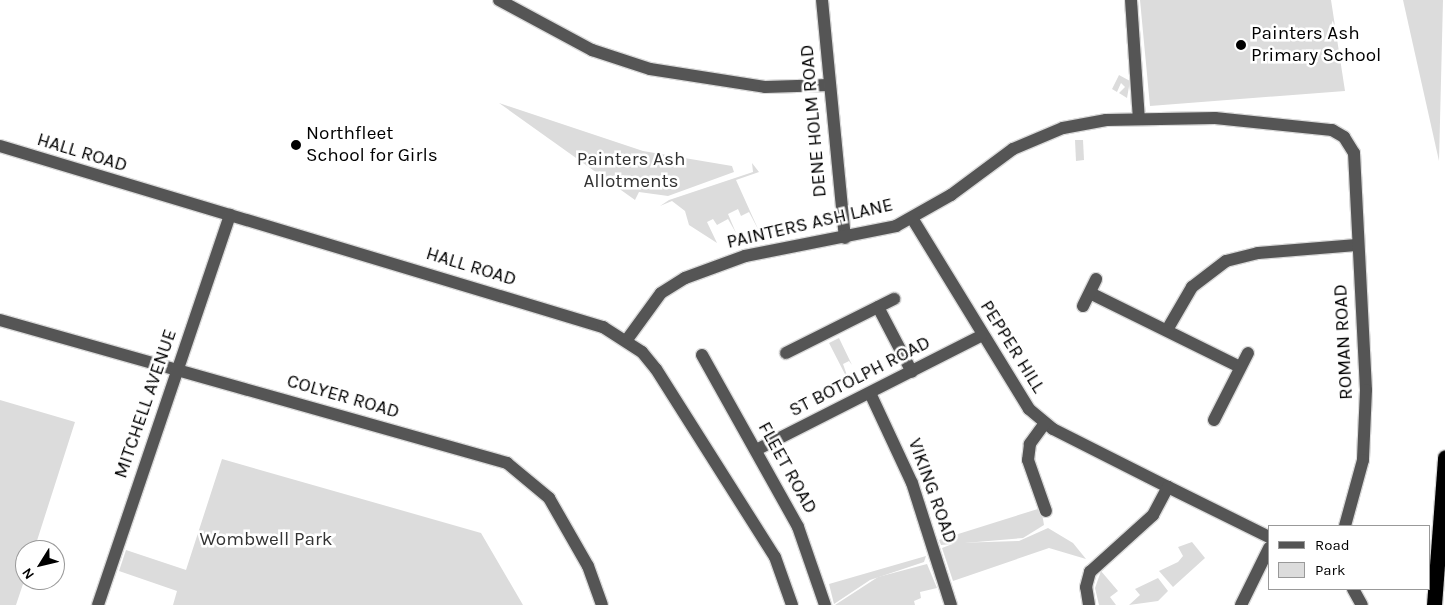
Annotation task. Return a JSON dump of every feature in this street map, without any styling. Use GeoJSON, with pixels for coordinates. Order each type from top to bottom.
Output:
{"type":"FeatureCollection","features":[{"type":"Feature","properties":{"kind":"highway"},"geometry":{"type":"LineString","coordinates":[[1434,605],[1445,457]]}},
{"type":"Feature","properties":{"kind":"street"},"geometry":{"type":"LineString","coordinates":[[498,0],[592,50],[650,69],[757,86],[829,85]]}},
{"type":"Feature","properties":{"kind":"street","name":"DENE HOLM ROAD"},"geometry":{"type":"LineString","coordinates":[[822,0],[829,85],[846,238]]}},
{"type":"Feature","properties":{"kind":"street"},"geometry":{"type":"LineString","coordinates":[[1131,0],[1139,119]]}},
{"type":"Feature","properties":{"kind":"street","name":"PAINTERS ASH LANE"},"geometry":{"type":"LineString","coordinates":[[626,341],[661,293],[693,275],[745,256],[846,238],[912,218],[1030,140],[1091,121],[1231,119],[1332,130],[1344,137],[1354,153]]}},
{"type":"Feature","properties":{"kind":"street","name":"HALL ROAD"},"geometry":{"type":"LineString","coordinates":[[0,146],[595,324],[626,341],[656,369],[732,485],[775,557],[792,605]]}},
{"type":"Feature","properties":{"kind":"street","name":"ROMAN ROAD"},"geometry":{"type":"LineString","coordinates":[[1345,525],[1366,439],[1354,153]]}},
{"type":"Feature","properties":{"kind":"street","name":"MITCHELL AVENUE"},"geometry":{"type":"LineString","coordinates":[[98,605],[230,216]]}},
{"type":"Feature","properties":{"kind":"street","name":"PEPPER HILL"},"geometry":{"type":"LineString","coordinates":[[912,218],[1020,399],[1045,423],[1268,537]]}},
{"type":"Feature","properties":{"kind":"street"},"geometry":{"type":"LineString","coordinates":[[1167,330],[1192,287],[1226,262],[1258,253],[1357,245]]}},
{"type":"Feature","properties":{"kind":"street"},"geometry":{"type":"LineString","coordinates":[[1083,306],[1096,279]]}},
{"type":"Feature","properties":{"kind":"street"},"geometry":{"type":"LineString","coordinates":[[1090,293],[1240,368]]}},
{"type":"Feature","properties":{"kind":"street"},"geometry":{"type":"LineString","coordinates":[[786,353],[894,299]]}},
{"type":"Feature","properties":{"kind":"street"},"geometry":{"type":"LineString","coordinates":[[878,307],[912,372]]}},
{"type":"Feature","properties":{"kind":"street","name":"COLYER ROAD"},"geometry":{"type":"LineString","coordinates":[[0,320],[507,463],[549,498],[588,566],[602,605]]}},
{"type":"Feature","properties":{"kind":"street","name":"ST BOTOLPH ROAD"},"geometry":{"type":"LineString","coordinates":[[756,450],[981,336]]}},
{"type":"Feature","properties":{"kind":"street"},"geometry":{"type":"LineString","coordinates":[[1214,420],[1248,353]]}},
{"type":"Feature","properties":{"kind":"street","name":"FLEET ROAD"},"geometry":{"type":"LineString","coordinates":[[702,355],[803,537],[825,605]]}},
{"type":"Feature","properties":{"kind":"street","name":"VIKING ROAD"},"geometry":{"type":"LineString","coordinates":[[870,393],[912,482],[951,605]]}},
{"type":"Feature","properties":{"kind":"street"},"geometry":{"type":"LineString","coordinates":[[1045,423],[1030,444],[1028,460],[1046,510]]}},
{"type":"Feature","properties":{"kind":"street"},"geometry":{"type":"LineString","coordinates":[[1089,605],[1086,585],[1090,572],[1154,514],[1168,487]]}},
{"type":"Feature","properties":{"kind":"street"},"geometry":{"type":"LineString","coordinates":[[1241,605],[1268,550]]}},
{"type":"Feature","properties":{"kind":"street"},"geometry":{"type":"LineString","coordinates":[[1354,590],[1362,605]]}},
{"type":"Feature","properties":{"kind":"green space","name":"Painters Ash Primary School"},"geometry":{"type":"Polygon","coordinates":[[[1140,0],[1331,0],[1345,91],[1150,106],[1140,0]]]}},
{"type":"Feature","properties":{"kind":"green space"},"geometry":{"type":"Polygon","coordinates":[[[1403,0],[1443,0],[1439,161],[1403,0]]]}},
{"type":"Feature","properties":{"kind":"green space"},"geometry":{"type":"Polygon","coordinates":[[[1119,75],[1130,81],[1127,98],[1119,93],[1125,87],[1121,83],[1117,92],[1112,89],[1119,75]]]}},
{"type":"Feature","properties":{"kind":"green space","name":"Painters Ash Allotments"},"geometry":{"type":"Polygon","coordinates":[[[499,103],[643,151],[732,166],[734,172],[668,196],[639,192],[635,200],[499,103]]]}},
{"type":"Feature","properties":{"kind":"green space"},"geometry":{"type":"Polygon","coordinates":[[[1075,140],[1083,140],[1084,160],[1076,161],[1075,140]]]}},
{"type":"Feature","properties":{"kind":"green space"},"geometry":{"type":"Polygon","coordinates":[[[752,163],[759,172],[736,180],[759,231],[749,212],[741,216],[738,209],[728,214],[736,233],[728,219],[717,225],[713,219],[707,222],[717,243],[689,225],[685,211],[672,201],[660,206],[669,200],[753,172],[752,163]]]}},
{"type":"Feature","properties":{"kind":"green space"},"geometry":{"type":"Polygon","coordinates":[[[839,338],[852,365],[849,361],[843,364],[850,384],[829,343],[839,338]]]}},
{"type":"Feature","properties":{"kind":"green space"},"geometry":{"type":"Polygon","coordinates":[[[0,400],[75,422],[37,540],[15,540],[15,590],[21,590],[16,605],[0,605],[0,400]]]}},
{"type":"Feature","properties":{"kind":"green space","name":"Wombwell Park"},"geometry":{"type":"Polygon","coordinates":[[[222,459],[481,533],[523,605],[173,605],[177,591],[119,571],[126,550],[186,570],[222,459]]]}},
{"type":"Feature","properties":{"kind":"green space"},"geometry":{"type":"Polygon","coordinates":[[[1041,508],[1044,525],[1023,538],[941,545],[939,540],[1041,508]]]}},
{"type":"Feature","properties":{"kind":"green space"},"geometry":{"type":"Polygon","coordinates":[[[1048,528],[1073,543],[1086,559],[1049,548],[953,581],[942,548],[955,543],[1019,541],[1048,528]]]}},
{"type":"Feature","properties":{"kind":"green space"},"geometry":{"type":"Polygon","coordinates":[[[1192,542],[1205,558],[1173,587],[1159,571],[1178,562],[1183,556],[1178,547],[1192,542]]]}},
{"type":"Feature","properties":{"kind":"green space"},"geometry":{"type":"Polygon","coordinates":[[[926,556],[924,562],[870,580],[834,604],[829,584],[926,556]]]}},
{"type":"Feature","properties":{"kind":"green space"},"geometry":{"type":"Polygon","coordinates":[[[927,564],[937,588],[920,592],[921,598],[914,601],[915,605],[835,605],[878,577],[927,564]]]}},
{"type":"Feature","properties":{"kind":"green space"},"geometry":{"type":"Polygon","coordinates":[[[1101,571],[1118,591],[1110,597],[1116,605],[1099,605],[1095,588],[1101,571]]]}},
{"type":"Feature","properties":{"kind":"green space"},"geometry":{"type":"Polygon","coordinates":[[[1158,578],[1168,591],[1158,601],[1129,605],[1140,595],[1135,589],[1158,578]]]}},
{"type":"Feature","properties":{"kind":"place","name":"Painters Ash Primary School"},"geometry":{"type":"Point","coordinates":[1241,45]}},
{"type":"Feature","properties":{"kind":"place","name":"Northfleet School for Girls"},"geometry":{"type":"Point","coordinates":[296,145]}}]}
